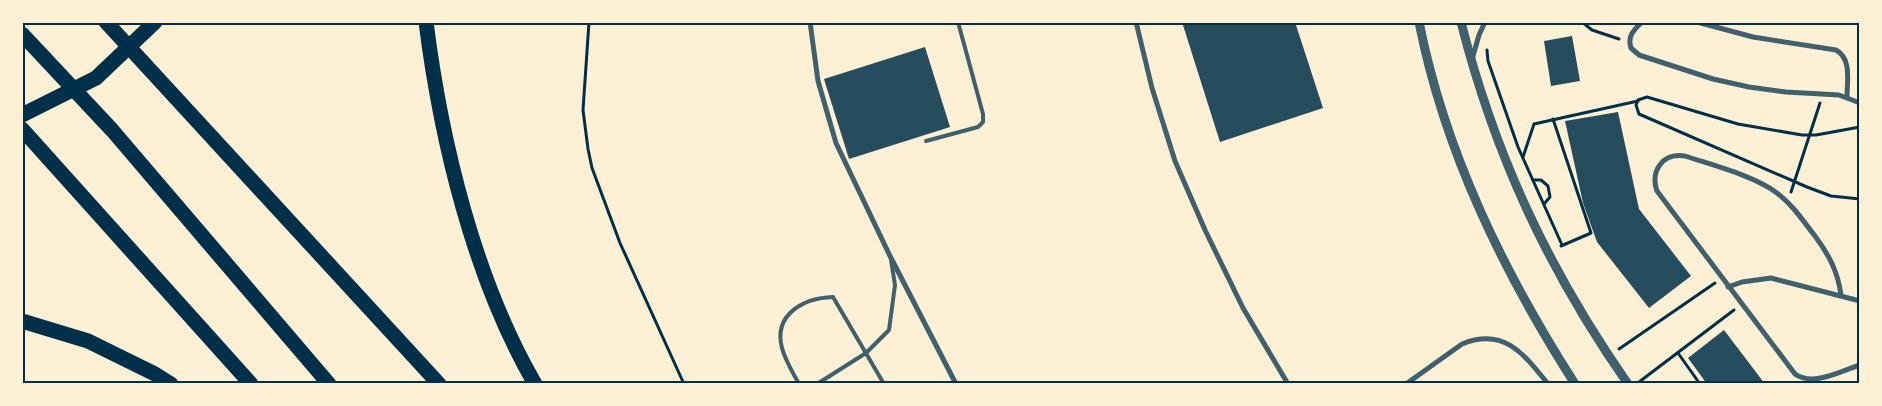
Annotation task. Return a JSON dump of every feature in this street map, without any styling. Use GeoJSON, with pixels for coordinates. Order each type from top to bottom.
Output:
{"type":"FeatureCollection","features":[{"type":"Feature","properties":{"kind":"highway"},"geometry":{"type":"LineString","coordinates":[[106,22],[439,384]]}},
{"type":"Feature","properties":{"kind":"highway"},"geometry":{"type":"LineString","coordinates":[[22,114],[96,78],[155,22]]}},
{"type":"Feature","properties":{"kind":"highway"},"geometry":{"type":"LineString","coordinates":[[426,22],[439,109],[464,208],[495,298],[512,340],[534,384]]}},
{"type":"Feature","properties":{"kind":"highway"},"geometry":{"type":"LineString","coordinates":[[24,36],[112,130],[329,384]]}},
{"type":"Feature","properties":{"kind":"highway"},"geometry":{"type":"LineString","coordinates":[[22,129],[251,384]]}},
{"type":"Feature","properties":{"kind":"highway"},"geometry":{"type":"LineString","coordinates":[[22,320],[88,341],[155,374],[171,384]]}},
{"type":"Feature","properties":{"kind":"street"},"geometry":{"type":"LineString","coordinates":[[810,22],[818,80],[836,143],[890,256],[956,384]]}},
{"type":"Feature","properties":{"kind":"street"},"geometry":{"type":"LineString","coordinates":[[1136,22],[1152,88],[1175,161],[1205,230],[1243,308],[1288,384]]}},
{"type":"Feature","properties":{"kind":"street"},"geometry":{"type":"LineString","coordinates":[[1420,22],[1425,51],[1437,95],[1465,174],[1486,224],[1528,306],[1575,384]]}},
{"type":"Feature","properties":{"kind":"street"},"geometry":{"type":"LineString","coordinates":[[1461,22],[1493,128],[1510,173],[1546,252],[1574,301],[1628,384]]}},
{"type":"Feature","properties":{"kind":"street"},"geometry":{"type":"LineString","coordinates":[[1472,61],[1478,35],[1485,22]]}},
{"type":"Feature","properties":{"kind":"street"},"geometry":{"type":"LineString","coordinates":[[1642,22],[1632,33],[1629,42],[1634,52],[1639,55],[1713,79],[1776,91],[1847,96],[1860,103]]}},
{"type":"Feature","properties":{"kind":"street"},"geometry":{"type":"LineString","coordinates":[[1697,22],[1753,37],[1836,50],[1841,53],[1847,62],[1847,96]]}},
{"type":"Feature","properties":{"kind":"street"},"geometry":{"type":"LineString","coordinates":[[1841,295],[1840,284],[1832,262],[1820,243],[1788,202],[1776,192],[1761,184],[1685,156],[1673,155],[1662,161],[1658,166],[1654,178],[1656,191],[1795,374],[1812,380],[1860,365]]}},
{"type":"Feature","properties":{"kind":"street"},"geometry":{"type":"LineString","coordinates":[[1728,287],[1742,282],[1771,278],[1860,301]]}},
{"type":"Feature","properties":{"kind":"street"},"geometry":{"type":"LineString","coordinates":[[1406,384],[1462,344],[1471,340],[1489,338],[1506,342],[1514,347],[1548,384]]}},
{"type":"Feature","properties":{"kind":"lane"},"geometry":{"type":"LineString","coordinates":[[926,141],[978,127],[983,122],[983,114],[958,22]]}},
{"type":"Feature","properties":{"kind":"lane"},"geometry":{"type":"LineString","coordinates":[[817,384],[866,353],[889,330],[895,285],[890,256]]}},
{"type":"Feature","properties":{"kind":"lane"},"geometry":{"type":"LineString","coordinates":[[799,384],[782,348],[780,331],[787,314],[806,301],[834,297],[884,384]]}},
{"type":"Feature","properties":{"kind":"path"},"geometry":{"type":"LineString","coordinates":[[589,22],[582,110],[590,158],[620,243],[684,384]]}},
{"type":"Feature","properties":{"kind":"path"},"geometry":{"type":"LineString","coordinates":[[1582,22],[1592,30],[1629,42]]}},
{"type":"Feature","properties":{"kind":"path"},"geometry":{"type":"LineString","coordinates":[[1488,42],[1488,60],[1523,157],[1562,245]]}},
{"type":"Feature","properties":{"kind":"path"},"geometry":{"type":"LineString","coordinates":[[1788,202],[1822,95]]}},
{"type":"Feature","properties":{"kind":"path"},"geometry":{"type":"LineString","coordinates":[[1523,157],[1534,124],[1647,97],[1738,124],[1809,136],[1860,127]]}},
{"type":"Feature","properties":{"kind":"path"},"geometry":{"type":"LineString","coordinates":[[1638,100],[1636,108],[1639,114],[1830,196],[1860,198]]}},
{"type":"Feature","properties":{"kind":"path"},"geometry":{"type":"LineString","coordinates":[[1546,252],[1591,233],[1553,119]]}},
{"type":"Feature","properties":{"kind":"path"},"geometry":{"type":"LineString","coordinates":[[1533,180],[1541,180],[1548,186],[1550,197],[1544,204]]}},
{"type":"Feature","properties":{"kind":"path"},"geometry":{"type":"LineString","coordinates":[[1609,356],[1721,278]]}},
{"type":"Feature","properties":{"kind":"path"},"geometry":{"type":"LineString","coordinates":[[1637,384],[1741,304]]}},
{"type":"Feature","properties":{"kind":"path"},"geometry":{"type":"LineString","coordinates":[[1678,352],[1700,384]]}},
{"type":"Feature","properties":{"kind":"building"},"geometry":{"type":"Polygon","coordinates":[[[1182,22],[1295,22],[1323,108],[1220,142],[1182,22]]]}},
{"type":"Feature","properties":{"kind":"building"},"geometry":{"type":"Polygon","coordinates":[[[1572,36],[1580,81],[1551,86],[1544,41],[1572,36]]]}},
{"type":"Feature","properties":{"kind":"building"},"geometry":{"type":"Polygon","coordinates":[[[925,47],[950,127],[849,159],[824,79],[925,47]]]}},
{"type":"Feature","properties":{"kind":"building"},"geometry":{"type":"Polygon","coordinates":[[[1618,112],[1639,209],[1691,276],[1649,308],[1597,242],[1583,203],[1565,121],[1618,112]]]}},
{"type":"Feature","properties":{"kind":"building"},"geometry":{"type":"Polygon","coordinates":[[[1724,330],[1765,384],[1707,384],[1688,358],[1724,330]]]}}]}
